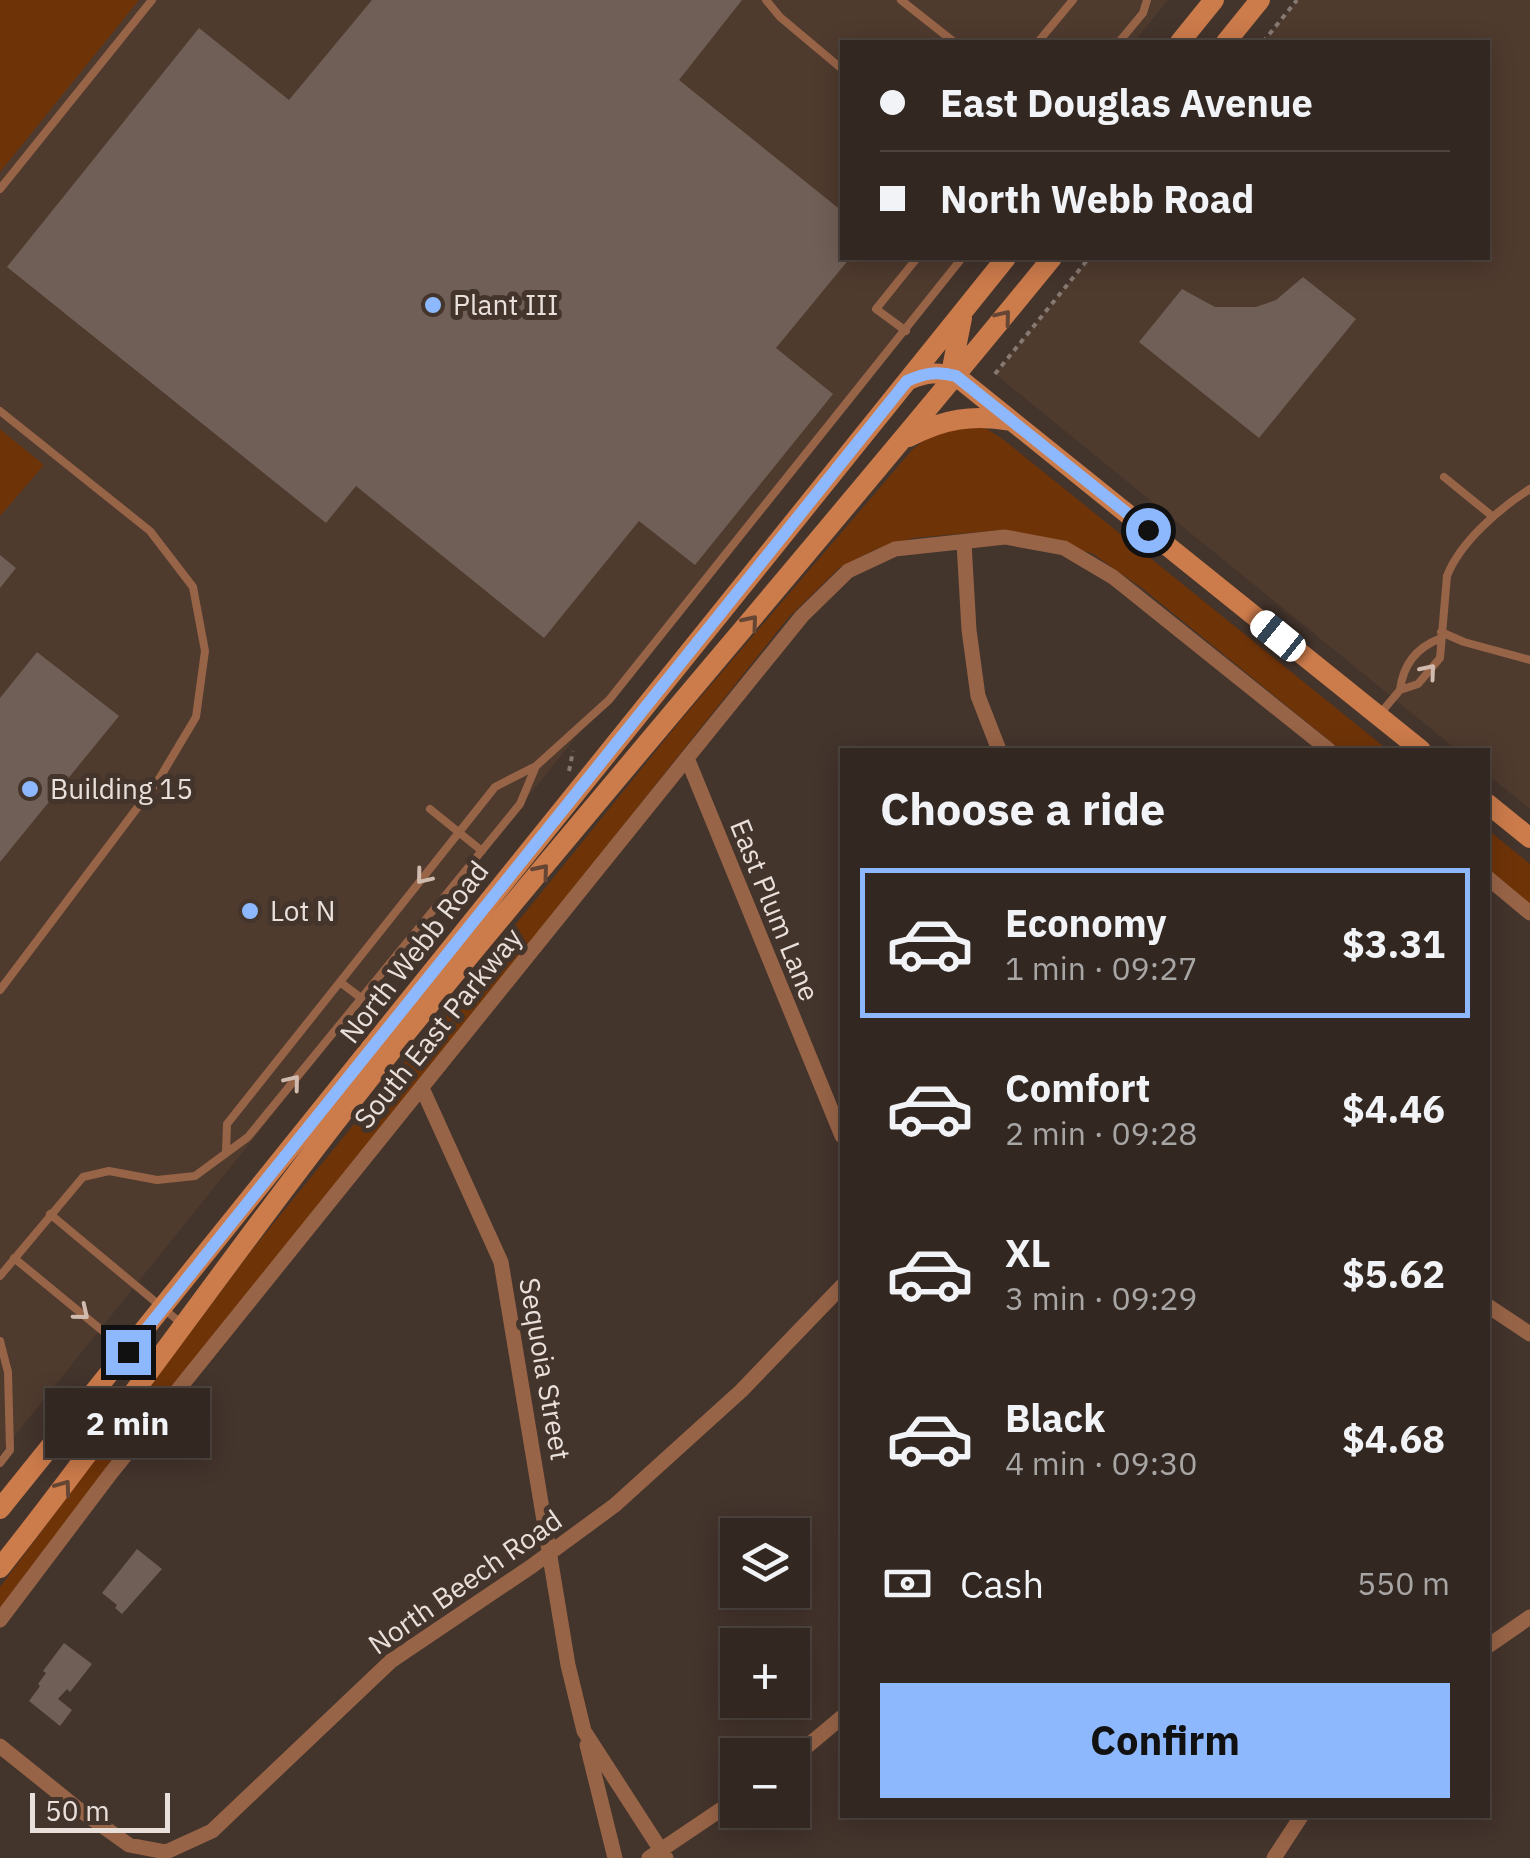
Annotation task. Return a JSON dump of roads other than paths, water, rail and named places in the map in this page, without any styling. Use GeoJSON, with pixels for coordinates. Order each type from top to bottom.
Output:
{"type":"FeatureCollection","features":[{"type":"Feature","properties":{"kind":"main road"},"geometry":{"type":"LineString","coordinates":[[1182,40],[1214,0]]}},
{"type":"Feature","properties":{"kind":"main road"},"geometry":{"type":"LineString","coordinates":[[1228,40],[1260,0]]}},
{"type":"Feature","properties":{"kind":"main road","name":"North Webb Road"},"geometry":{"type":"LineString","coordinates":[[0,1509],[1004,260]]}},
{"type":"Feature","properties":{"kind":"main road","name":"North Webb Road"},"geometry":{"type":"LineString","coordinates":[[1,1564],[60,1494],[182,1324],[398,1044],[1050,260]]}},
{"type":"Feature","properties":{"kind":"main road"},"geometry":{"type":"LineString","coordinates":[[956,376],[953,363],[963,312]]}},
{"type":"Feature","properties":{"kind":"main road"},"geometry":{"type":"LineString","coordinates":[[907,381],[941,372],[956,376],[1419,748]]}},
{"type":"Feature","properties":{"kind":"main road"},"geometry":{"type":"LineString","coordinates":[[902,440],[948,420],[970,417],[1013,421]]}},
{"type":"Feature","properties":{"kind":"main road"},"geometry":{"type":"LineString","coordinates":[[1490,806],[1530,838]]}},
{"type":"Feature","properties":{"kind":"street","name":"South East Parkway"},"geometry":{"type":"LineString","coordinates":[[0,1620],[111,1473],[687,758],[802,616],[848,571],[895,549],[1006,538],[1064,548],[1113,577],[1327,748]]}},
{"type":"Feature","properties":{"kind":"street"},"geometry":{"type":"LineString","coordinates":[[964,543],[978,696],[998,748]]}},
{"type":"Feature","properties":{"kind":"street","name":"East Plum Lane"},"geometry":{"type":"LineString","coordinates":[[687,758],[840,1131]]}},
{"type":"Feature","properties":{"kind":"street"},"geometry":{"type":"LineString","coordinates":[[1490,880],[1530,912]]}},
{"type":"Feature","properties":{"kind":"street","name":"Sequoia Street"},"geometry":{"type":"LineString","coordinates":[[422,1088],[500,1262],[568,1665],[615,1858]]}},
{"type":"Feature","properties":{"kind":"street","name":"North Beech Road"},"geometry":{"type":"LineString","coordinates":[[0,1746],[129,1845],[166,1852],[212,1832],[391,1660],[615,1505],[741,1391],[840,1288]]}},
{"type":"Feature","properties":{"kind":"street"},"geometry":{"type":"LineString","coordinates":[[1490,1307],[1530,1334]]}},
{"type":"Feature","properties":{"kind":"street"},"geometry":{"type":"LineString","coordinates":[[1490,1645],[1530,1617]]}},
{"type":"Feature","properties":{"kind":"street"},"geometry":{"type":"LineString","coordinates":[[810,1744],[840,1718]]}},
{"type":"Feature","properties":{"kind":"street","name":"Sequoia Street"},"geometry":{"type":"LineString","coordinates":[[584,1732],[659,1856]]}},
{"type":"Feature","properties":{"kind":"street"},"geometry":{"type":"LineString","coordinates":[[659,1856],[720,1811]]}},
{"type":"Feature","properties":{"kind":"street"},"geometry":{"type":"LineString","coordinates":[[1274,1858],[1300,1818]]}},
{"type":"Feature","properties":{"kind":"lane"},"geometry":{"type":"LineString","coordinates":[[0,189],[152,0]]}},
{"type":"Feature","properties":{"kind":"lane"},"geometry":{"type":"LineString","coordinates":[[766,0],[840,67]]}},
{"type":"Feature","properties":{"kind":"lane"},"geometry":{"type":"LineString","coordinates":[[901,0],[951,40]]}},
{"type":"Feature","properties":{"kind":"lane"},"geometry":{"type":"LineString","coordinates":[[1041,40],[1073,0]]}},
{"type":"Feature","properties":{"kind":"lane"},"geometry":{"type":"LineString","coordinates":[[1121,40],[1143,13],[1148,0]]}},
{"type":"Feature","properties":{"kind":"lane"},"geometry":{"type":"LineString","coordinates":[[906,331],[876,309],[915,260]]}},
{"type":"Feature","properties":{"kind":"lane"},"geometry":{"type":"LineString","coordinates":[[226,1153],[228,1124],[495,788],[536,766],[609,700],[960,260]]}},
{"type":"Feature","properties":{"kind":"lane"},"geometry":{"type":"LineString","coordinates":[[0,411],[150,531],[193,587],[205,650],[196,717],[160,779],[0,990]]}},
{"type":"Feature","properties":{"kind":"lane"},"geometry":{"type":"LineString","coordinates":[[1444,478],[1492,516]]}},
{"type":"Feature","properties":{"kind":"lane"},"geometry":{"type":"LineString","coordinates":[[1379,716],[1400,690],[1418,684],[1440,658],[1451,566],[1492,516],[1530,489]]}},
{"type":"Feature","properties":{"kind":"lane"},"geometry":{"type":"LineString","coordinates":[[1400,690],[1402,671],[1424,645],[1440,635],[1530,660]]}},
{"type":"Feature","properties":{"kind":"lane"},"geometry":{"type":"LineString","coordinates":[[0,1276],[83,1177],[109,1171],[157,1180],[195,1176],[248,1137],[520,804],[536,766]]}},
{"type":"Feature","properties":{"kind":"lane"},"geometry":{"type":"LineString","coordinates":[[430,808],[482,851]]}},
{"type":"Feature","properties":{"kind":"lane"},"geometry":{"type":"LineString","coordinates":[[340,982],[362,998]]}},
{"type":"Feature","properties":{"kind":"lane"},"geometry":{"type":"LineString","coordinates":[[50,1214],[182,1324]]}},
{"type":"Feature","properties":{"kind":"lane"},"geometry":{"type":"LineString","coordinates":[[14,1258],[149,1369]]}},
{"type":"Feature","properties":{"kind":"lane"},"geometry":{"type":"LineString","coordinates":[[0,1340],[8,1372],[10,1450],[0,1462]]}},
{"type":"Feature","properties":{"kind":"lane"},"geometry":{"type":"LineString","coordinates":[[0,1409],[7,1401]]}},
{"type":"Feature","properties":{"kind":"place","name":"Plant III"},"geometry":{"type":"Point","coordinates":[433,305]}},
{"type":"Feature","properties":{"kind":"place","name":"Building 15"},"geometry":{"type":"Point","coordinates":[30,789]}},
{"type":"Feature","properties":{"kind":"place","name":"Lot N"},"geometry":{"type":"Point","coordinates":[250,911]}}]}
